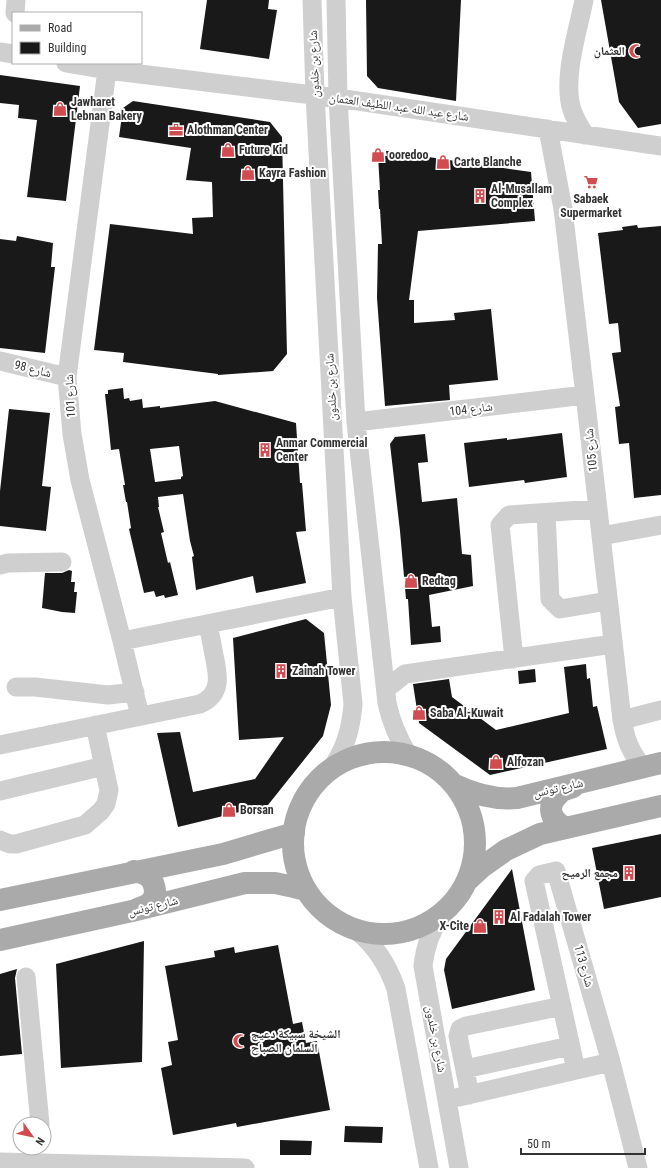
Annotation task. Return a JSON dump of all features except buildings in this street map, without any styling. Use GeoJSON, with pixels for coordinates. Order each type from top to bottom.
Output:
{"type":"FeatureCollection","features":[{"type":"Feature","properties":{"kind":"main road"},"geometry":{"type":"LineString","coordinates":[[380,752],[397,752],[408,755],[429,763],[443,773],[455,785],[464,799],[471,814],[475,831],[474,858],[468,880],[457,898],[442,914],[427,924],[410,931],[398,933],[374,934],[356,930],[340,923],[315,903],[299,877],[293,848],[298,814],[306,796],[318,780],[331,769],[346,760],[363,754],[380,752]]}},
{"type":"Feature","properties":{"kind":"main road","name":"شارع تونس"},"geometry":{"type":"LineString","coordinates":[[455,785],[477,795],[504,799],[518,798],[652,765]]}},
{"type":"Feature","properties":{"kind":"main road"},"geometry":{"type":"LineString","coordinates":[[566,828],[555,821],[550,812],[552,803],[560,793],[581,782]]}},
{"type":"Feature","properties":{"kind":"main road"},"geometry":{"type":"LineString","coordinates":[[468,880],[493,859],[521,842],[540,834],[661,806]]}},
{"type":"Feature","properties":{"kind":"main road"},"geometry":{"type":"LineString","coordinates":[[0,900],[134,871],[223,854],[294,833]]}},
{"type":"Feature","properties":{"kind":"main road"},"geometry":{"type":"LineString","coordinates":[[132,911],[151,902],[155,894],[155,887],[151,879],[145,874],[134,871]]}},
{"type":"Feature","properties":{"kind":"main road","name":"شارع تونس"},"geometry":{"type":"LineString","coordinates":[[0,940],[132,911],[245,883],[275,883],[294,886],[306,890]]}},
{"type":"Feature","properties":{"kind":"street"},"geometry":{"type":"LineString","coordinates":[[15,12],[16,0]]}},
{"type":"Feature","properties":{"kind":"street","name":"شارع بن خلدون"},"geometry":{"type":"LineString","coordinates":[[312,0],[315,95],[342,597],[353,704],[352,721],[347,741],[339,758],[331,769]]}},
{"type":"Feature","properties":{"kind":"street","name":"شارع بن خلدون"},"geometry":{"type":"LineString","coordinates":[[336,0],[338,98],[356,422],[387,703],[392,724],[408,755]]}},
{"type":"Feature","properties":{"kind":"street"},"geometry":{"type":"LineString","coordinates":[[584,0],[570,66],[569,88],[571,108],[575,119],[585,134]]}},
{"type":"Feature","properties":{"kind":"street"},"geometry":{"type":"LineString","coordinates":[[0,52],[12,54]]}},
{"type":"Feature","properties":{"kind":"street","name":"شارع عبد الله عبد اللطيف العثمان"},"geometry":{"type":"LineString","coordinates":[[72,64],[108,70],[338,98],[661,146]]}},
{"type":"Feature","properties":{"kind":"street","name":"شارع 101"},"geometry":{"type":"LineString","coordinates":[[108,70],[67,377],[72,434],[80,480],[140,716]]}},
{"type":"Feature","properties":{"kind":"street","name":"شارع 105"},"geometry":{"type":"LineString","coordinates":[[548,129],[562,209],[622,720],[626,740],[633,755],[652,765]]}},
{"type":"Feature","properties":{"kind":"street","name":"شارع 98"},"geometry":{"type":"LineString","coordinates":[[0,361],[67,377]]}},
{"type":"Feature","properties":{"kind":"street","name":"شارع 104"},"geometry":{"type":"LineString","coordinates":[[356,422],[585,395]]}},
{"type":"Feature","properties":{"kind":"street"},"geometry":{"type":"LineString","coordinates":[[514,659],[500,525],[509,515],[597,509]]}},
{"type":"Feature","properties":{"kind":"street"},"geometry":{"type":"LineString","coordinates":[[546,513],[550,599],[560,609],[608,601]]}},
{"type":"Feature","properties":{"kind":"street"},"geometry":{"type":"LineString","coordinates":[[601,536],[661,525]]}},
{"type":"Feature","properties":{"kind":"street"},"geometry":{"type":"LineString","coordinates":[[0,565],[8,563],[62,562]]}},
{"type":"Feature","properties":{"kind":"street"},"geometry":{"type":"LineString","coordinates":[[122,641],[342,597]]}},
{"type":"Feature","properties":{"kind":"street"},"geometry":{"type":"LineString","coordinates":[[0,745],[200,704],[206,701],[216,689],[218,677],[208,624]]}},
{"type":"Feature","properties":{"kind":"street"},"geometry":{"type":"LineString","coordinates":[[386,689],[405,674],[613,644]]}},
{"type":"Feature","properties":{"kind":"street"},"geometry":{"type":"LineString","coordinates":[[16,686],[35,686],[108,695],[134,692]]}},
{"type":"Feature","properties":{"kind":"street"},"geometry":{"type":"LineString","coordinates":[[622,720],[661,710]]}},
{"type":"Feature","properties":{"kind":"street"},"geometry":{"type":"LineString","coordinates":[[0,840],[10,844],[16,844],[85,825],[101,811],[108,797],[109,790],[95,725]]}},
{"type":"Feature","properties":{"kind":"street"},"geometry":{"type":"LineString","coordinates":[[0,791],[104,766]]}},
{"type":"Feature","properties":{"kind":"street","name":"شارع 113"},"geometry":{"type":"LineString","coordinates":[[562,1006],[534,881],[539,875],[556,871],[611,1062],[638,1168]]}},
{"type":"Feature","properties":{"kind":"street","name":"شارع بن خلدون"},"geometry":{"type":"LineString","coordinates":[[442,914],[428,940],[425,949],[423,966],[460,1168]]}},
{"type":"Feature","properties":{"kind":"street"},"geometry":{"type":"LineString","coordinates":[[356,930],[366,938],[381,956],[392,977],[396,989],[429,1168]]}},
{"type":"Feature","properties":{"kind":"street"},"geometry":{"type":"LineString","coordinates":[[26,977],[39,1116]]}},
{"type":"Feature","properties":{"kind":"street"},"geometry":{"type":"LineString","coordinates":[[470,1095],[458,1036],[460,1029],[463,1027],[562,1006],[576,1070]]}},
{"type":"Feature","properties":{"kind":"street"},"geometry":{"type":"LineString","coordinates":[[465,1069],[570,1046]]}},
{"type":"Feature","properties":{"kind":"street"},"geometry":{"type":"LineString","coordinates":[[448,1100],[611,1062]]}},
{"type":"Feature","properties":{"kind":"street"},"geometry":{"type":"LineString","coordinates":[[0,1162],[43,1156],[194,1168],[245,1168]]}},
{"type":"Feature","properties":{"kind":"place","name":"العثمان"},"geometry":{"type":"Point","coordinates":[636,51]}},
{"type":"Feature","properties":{"kind":"place","name":"Jawharet Lebnan Bakery"},"geometry":{"type":"Point","coordinates":[60,109]}},
{"type":"Feature","properties":{"kind":"place","name":"Alothman Center"},"geometry":{"type":"Point","coordinates":[176,130]}},
{"type":"Feature","properties":{"kind":"place","name":"Future Kid"},"geometry":{"type":"Point","coordinates":[228,150]}},
{"type":"Feature","properties":{"kind":"place","name":"ooredoo"},"geometry":{"type":"Point","coordinates":[378,155]}},
{"type":"Feature","properties":{"kind":"place","name":"Carte Blanche"},"geometry":{"type":"Point","coordinates":[443,162]}},
{"type":"Feature","properties":{"kind":"place","name":"Kayra Fashion"},"geometry":{"type":"Point","coordinates":[248,173]}},
{"type":"Feature","properties":{"kind":"place","name":"Sabaek Supermarket"},"geometry":{"type":"Point","coordinates":[591,182]}},
{"type":"Feature","properties":{"kind":"place","name":"Al-Musallam Complex"},"geometry":{"type":"Point","coordinates":[480,196]}},
{"type":"Feature","properties":{"kind":"place","name":"Anmar Commercial Center"},"geometry":{"type":"Point","coordinates":[265,450]}},
{"type":"Feature","properties":{"kind":"place","name":"Redtag"},"geometry":{"type":"Point","coordinates":[411,581]}},
{"type":"Feature","properties":{"kind":"place","name":"Zainah Tower"},"geometry":{"type":"Point","coordinates":[281,671]}},
{"type":"Feature","properties":{"kind":"place","name":"Saba Al-Kuwait"},"geometry":{"type":"Point","coordinates":[419,713]}},
{"type":"Feature","properties":{"kind":"place","name":"Alfozan"},"geometry":{"type":"Point","coordinates":[496,762]}},
{"type":"Feature","properties":{"kind":"place","name":"Borsan"},"geometry":{"type":"Point","coordinates":[229,810]}},
{"type":"Feature","properties":{"kind":"place","name":"مجمع الرميح"},"geometry":{"type":"Point","coordinates":[629,873]}},
{"type":"Feature","properties":{"kind":"place","name":"Al Fadalah Tower"},"geometry":{"type":"Point","coordinates":[499,917]}},
{"type":"Feature","properties":{"kind":"place","name":"X-Cite"},"geometry":{"type":"Point","coordinates":[480,926]}},
{"type":"Feature","properties":{"kind":"place","name":"الشيخة سبيكة دعيج السلمان الصباح"},"geometry":{"type":"Point","coordinates":[240,1041]}}]}
